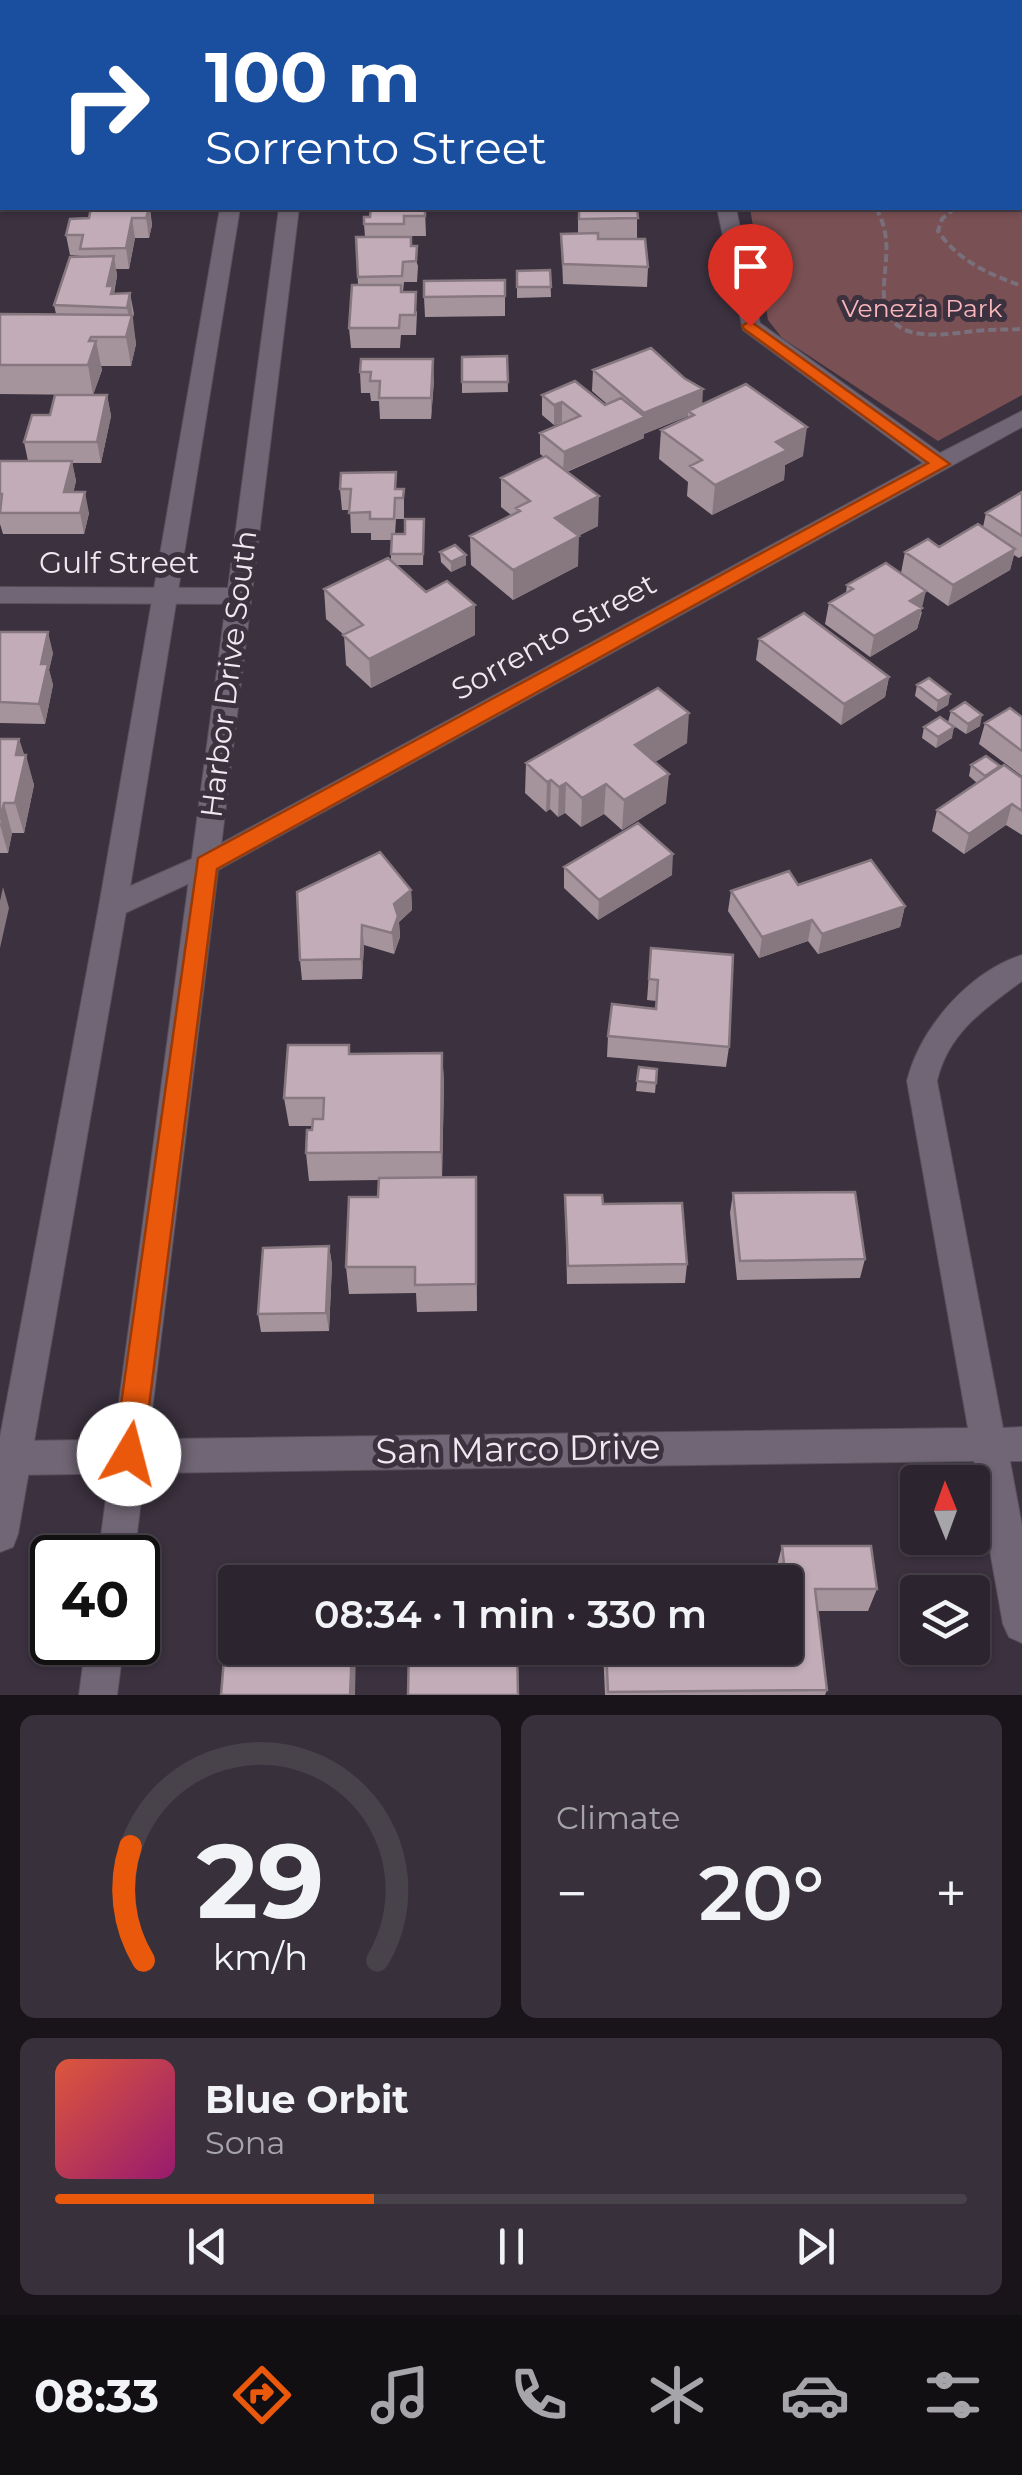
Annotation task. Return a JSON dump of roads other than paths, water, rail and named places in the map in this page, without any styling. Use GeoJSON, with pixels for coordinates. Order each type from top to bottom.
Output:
{"type":"FeatureCollection","features":[{"type":"Feature","properties":{"kind":"street"},"geometry":{"type":"LineString","coordinates":[[0,1534],[113,906],[230,210]]}},
{"type":"Feature","properties":{"kind":"street","name":"Harbor Drive South"},"geometry":{"type":"LineString","coordinates":[[119,1535],[289,210]]}},
{"type":"Feature","properties":{"kind":"street"},"geometry":{"type":"LineString","coordinates":[[726,210],[750,326],[940,464]]}},
{"type":"Feature","properties":{"kind":"street","name":"Sorrento Street"},"geometry":{"type":"LineString","coordinates":[[113,906],[206,864],[1022,418]]}},
{"type":"Feature","properties":{"kind":"street","name":"Gulf Street"},"geometry":{"type":"LineString","coordinates":[[0,596],[237,596]]}},
{"type":"Feature","properties":{"kind":"street"},"geometry":{"type":"LineString","coordinates":[[1022,966],[950,1021],[931,1046],[922,1081],[1006,1444],[1022,1624]]}},
{"type":"Feature","properties":{"kind":"street","name":"San Marco Drive"},"geometry":{"type":"LineString","coordinates":[[14,1458],[1006,1444]]}},
{"type":"Feature","properties":{"kind":"street"},"geometry":{"type":"LineString","coordinates":[[98,1695],[102,1665]]}},
{"type":"Feature","properties":{"kind":"park label","name":"Venezia Park"},"geometry":{"type":"Point","coordinates":[922,308]}}]}
